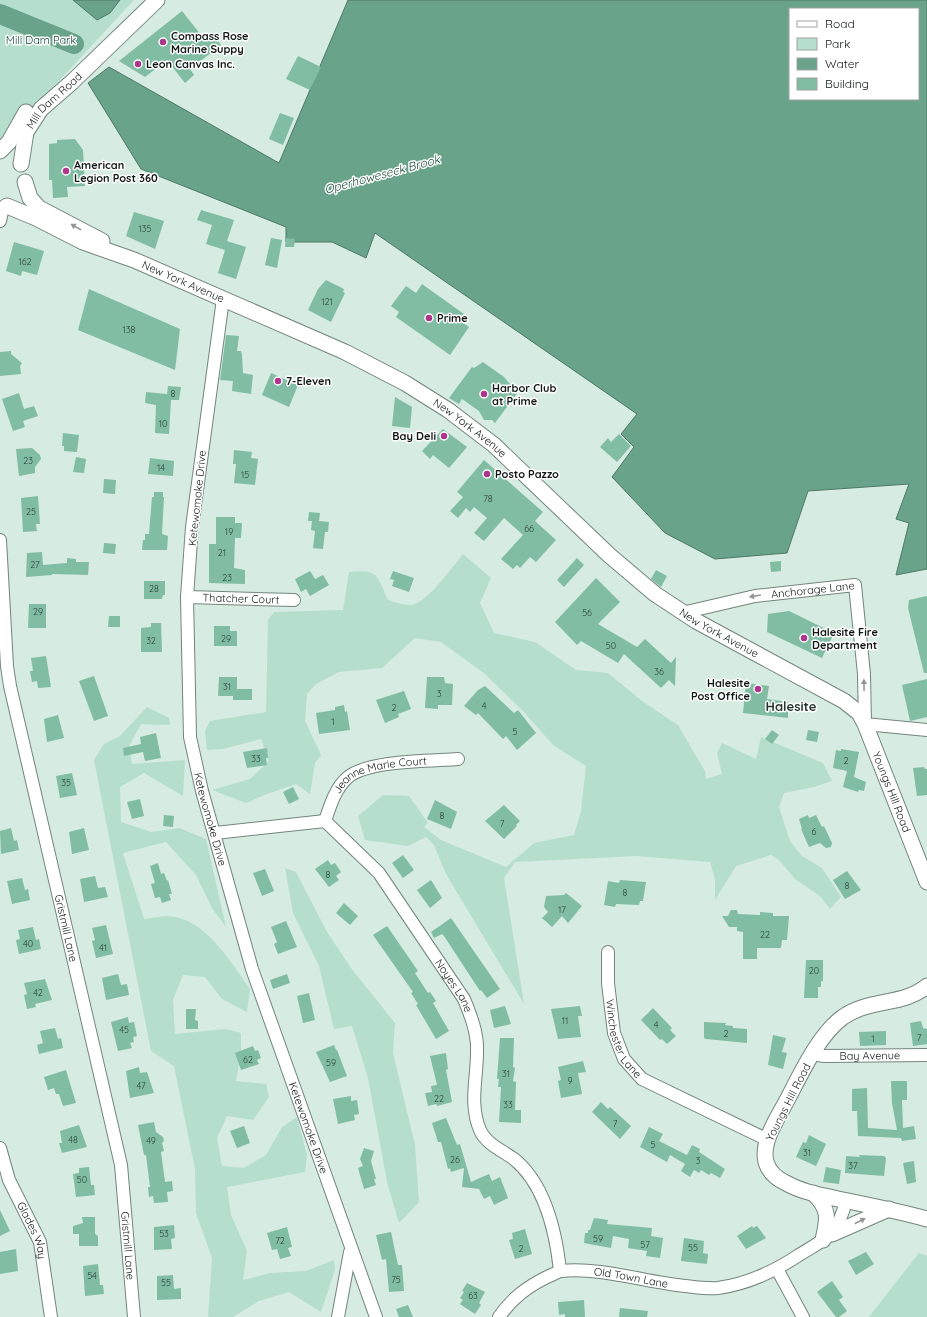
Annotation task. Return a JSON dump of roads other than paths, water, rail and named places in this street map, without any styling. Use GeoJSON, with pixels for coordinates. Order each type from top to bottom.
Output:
{"type":"FeatureCollection","features":[{"type":"Feature","properties":{"kind":"street","name":"Mill Dam Road"},"geometry":{"type":"LineString","coordinates":[[20,164],[24,137],[36,115],[157,0]]}},
{"type":"Feature","properties":{"kind":"street","name":"Mill Dam Road"},"geometry":{"type":"LineString","coordinates":[[0,152],[9,142],[24,115],[40,97],[57,82],[106,48]]}},
{"type":"Feature","properties":{"kind":"street"},"geometry":{"type":"LineString","coordinates":[[0,152],[11,156],[20,164]]}},
{"type":"Feature","properties":{"kind":"street","name":"New York Avenue"},"geometry":{"type":"LineString","coordinates":[[20,164],[30,198],[39,208],[134,260]]}},
{"type":"Feature","properties":{"kind":"street"},"geometry":{"type":"LineString","coordinates":[[2,211],[18,199],[25,182]]}},
{"type":"Feature","properties":{"kind":"street","name":"New York Avenue"},"geometry":{"type":"LineString","coordinates":[[2,211],[36,218],[82,242],[134,260],[360,359],[404,383],[448,410],[507,456],[630,574],[682,613],[844,701],[859,713],[865,724]]}},
{"type":"Feature","properties":{"kind":"street","name":"Ketewomoke Drive"},"geometry":{"type":"LineString","coordinates":[[223,299],[192,527],[188,597],[191,698],[190,737],[202,791],[252,969],[376,1317]]}},
{"type":"Feature","properties":{"kind":"street","name":"Gristmill Lane"},"geometry":{"type":"LineString","coordinates":[[0,540],[6,648],[10,686],[121,1164],[134,1317]]}},
{"type":"Feature","properties":{"kind":"street","name":"Anchorage Lane"},"geometry":{"type":"LineString","coordinates":[[682,613],[755,596],[855,586],[864,674],[865,724]]}},
{"type":"Feature","properties":{"kind":"street","name":"Thatcher Court"},"geometry":{"type":"LineString","coordinates":[[188,597],[294,600]]}},
{"type":"Feature","properties":{"kind":"street"},"geometry":{"type":"LineString","coordinates":[[865,724],[927,730]]}},
{"type":"Feature","properties":{"kind":"street","name":"Youngs Hill Road"},"geometry":{"type":"LineString","coordinates":[[865,724],[927,882]]}},
{"type":"Feature","properties":{"kind":"street","name":"Jeanne Marie Court"},"geometry":{"type":"LineString","coordinates":[[325,821],[340,786],[348,777],[357,772],[388,763],[458,759]]}},
{"type":"Feature","properties":{"kind":"street"},"geometry":{"type":"LineString","coordinates":[[215,834],[325,821]]}},
{"type":"Feature","properties":{"kind":"street","name":"Noyes Lane"},"geometry":{"type":"LineString","coordinates":[[325,821],[379,873],[464,999],[473,1022],[478,1051],[474,1111],[480,1132],[496,1147],[515,1160],[535,1184],[547,1207],[557,1242],[560,1271]]}},
{"type":"Feature","properties":{"kind":"street","name":"Winchester Lane"},"geometry":{"type":"LineString","coordinates":[[608,952],[608,983],[614,1033],[624,1059],[642,1079],[768,1140]]}},
{"type":"Feature","properties":{"kind":"street","name":"Youngs Hill Road"},"geometry":{"type":"LineString","coordinates":[[927,986],[908,997],[868,1004],[850,1013],[829,1030],[813,1054],[779,1116],[765,1150],[766,1161],[774,1174],[793,1187],[813,1194],[888,1209],[927,1219]]}},
{"type":"Feature","properties":{"kind":"street","name":"Bay Avenue"},"geometry":{"type":"LineString","coordinates":[[813,1054],[824,1056],[927,1055]]}},
{"type":"Feature","properties":{"kind":"street","name":"Glades Way"},"geometry":{"type":"LineString","coordinates":[[0,1148],[9,1180],[40,1242],[51,1317]]}},
{"type":"Feature","properties":{"kind":"street"},"geometry":{"type":"LineString","coordinates":[[813,1194],[821,1201],[826,1211],[827,1237]]}},
{"type":"Feature","properties":{"kind":"street"},"geometry":{"type":"LineString","coordinates":[[827,1237],[839,1222],[846,1201]]}},
{"type":"Feature","properties":{"kind":"street"},"geometry":{"type":"LineString","coordinates":[[827,1237],[888,1209]]}},
{"type":"Feature","properties":{"kind":"street","name":"Old Town Lane"},"geometry":{"type":"LineString","coordinates":[[499,1317],[510,1301],[532,1285],[560,1271],[594,1272],[670,1285],[717,1288],[745,1281],[777,1269],[827,1237]]}},
{"type":"Feature","properties":{"kind":"street"},"geometry":{"type":"LineString","coordinates":[[338,1317],[351,1250]]}},
{"type":"Feature","properties":{"kind":"street"},"geometry":{"type":"LineString","coordinates":[[777,1269],[803,1317]]}},
{"type":"Feature","properties":{"kind":"water"},"geometry":{"type":"Polygon","coordinates":[[[73,0],[120,0],[110,13],[97,20],[73,0]]]}},
{"type":"Feature","properties":{"kind":"water"},"geometry":{"type":"Polygon","coordinates":[[[348,0],[927,0],[927,569],[896,575],[909,523],[896,519],[909,484],[808,491],[787,553],[715,559],[665,533],[612,477],[634,447],[621,434],[637,414],[375,233],[366,258],[332,242],[286,242],[286,227],[141,169],[88,83],[109,67],[279,163],[348,0]]]}},
{"type":"Feature","properties":{"kind":"waterway","name":"Operhoweseck Brook"},"geometry":{"type":"LineString","coordinates":[[0,14],[74,44]]}},
{"type":"Feature","properties":{"kind":"place","name":"Compass Rose Marine Suppy"},"geometry":{"type":"Point","coordinates":[163,42]}},
{"type":"Feature","properties":{"kind":"place","name":"Leon Canvas Inc."},"geometry":{"type":"Point","coordinates":[138,64]}},
{"type":"Feature","properties":{"kind":"place","name":"American Legion Post 360"},"geometry":{"type":"Point","coordinates":[66,171]}},
{"type":"Feature","properties":{"kind":"place","name":"Prime"},"geometry":{"type":"Point","coordinates":[429,318]}},
{"type":"Feature","properties":{"kind":"place","name":"7-Eleven"},"geometry":{"type":"Point","coordinates":[278,381]}},
{"type":"Feature","properties":{"kind":"place","name":"Harbor Club at Prime"},"geometry":{"type":"Point","coordinates":[484,394]}},
{"type":"Feature","properties":{"kind":"place","name":"Bay Deli"},"geometry":{"type":"Point","coordinates":[444,436]}},
{"type":"Feature","properties":{"kind":"place","name":"Posto Pazzo"},"geometry":{"type":"Point","coordinates":[487,474]}},
{"type":"Feature","properties":{"kind":"place","name":"Halesite Fire Department"},"geometry":{"type":"Point","coordinates":[804,638]}},
{"type":"Feature","properties":{"kind":"place","name":"Halesite Post Office"},"geometry":{"type":"Point","coordinates":[758,689]}},
{"type":"Feature","properties":{"kind":"district","name":"Halesite"},"geometry":{"type":"Point","coordinates":[791,706]}},
{"type":"Feature","properties":{"kind":"park label","name":"Mill Dam Park"},"geometry":{"type":"Point","coordinates":[41,40]}}]}
